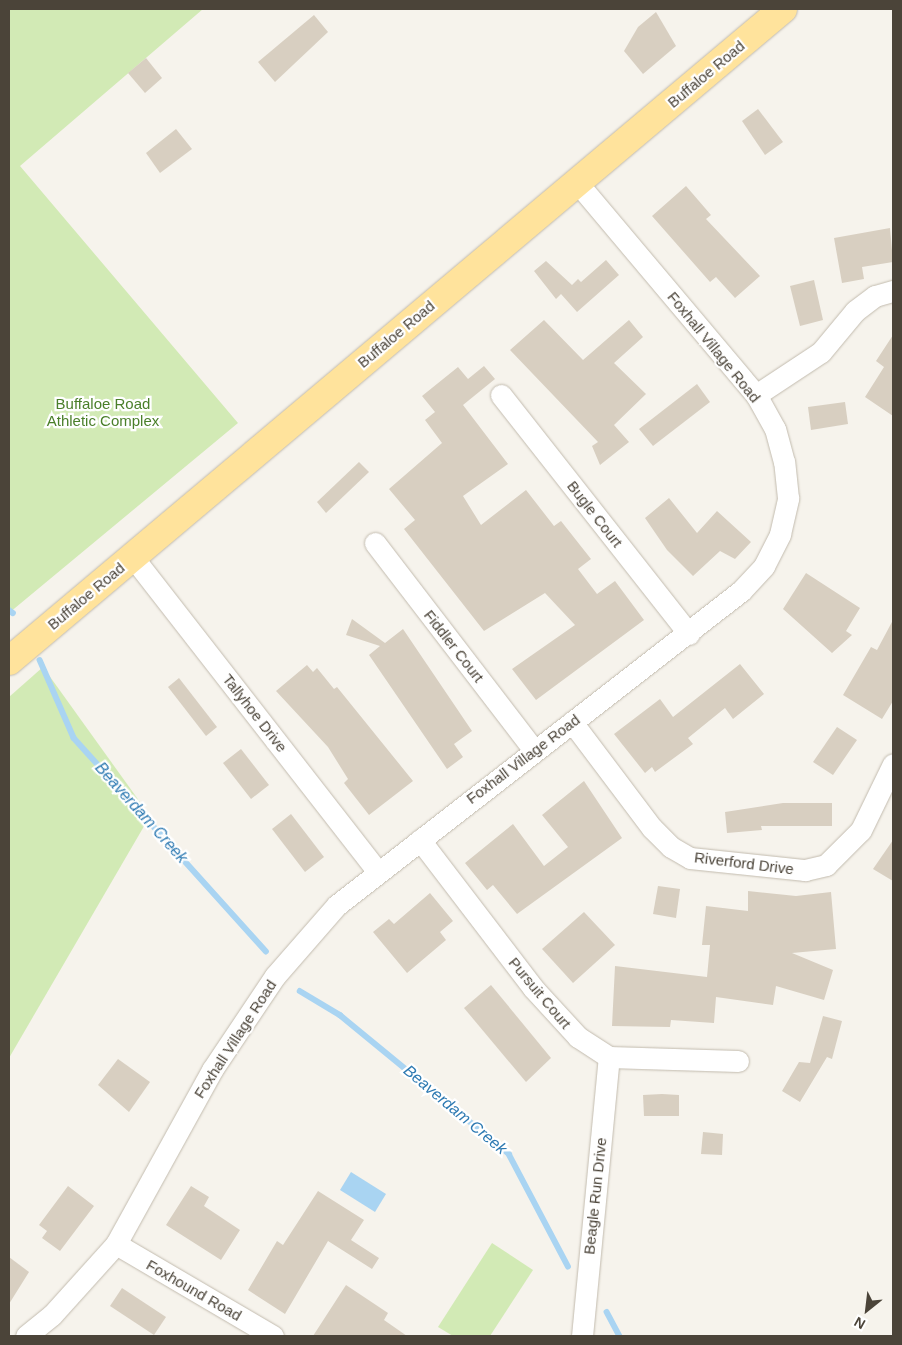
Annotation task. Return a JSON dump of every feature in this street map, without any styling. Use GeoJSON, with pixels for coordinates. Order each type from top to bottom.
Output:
{"type":"FeatureCollection","features":[{"type":"Feature","properties":{"kind":"main road","name":"Buffaloe Road"},"geometry":{"type":"LineString","coordinates":[[9,661],[576,181],[783,9]]}},
{"type":"Feature","properties":{"kind":"street","name":"Foxhall Village Road"},"geometry":{"type":"LineString","coordinates":[[26,1336],[52,1315],[116,1244],[212,1070],[275,976],[337,905],[376,871],[420,840],[533,750],[689,634],[741,592],[764,566],[780,534],[788,498],[784,462],[774,429],[756,394],[576,181]]}},
{"type":"Feature","properties":{"kind":"street"},"geometry":{"type":"LineString","coordinates":[[756,394],[821,352],[855,311],[875,296],[893,291]]}},
{"type":"Feature","properties":{"kind":"street","name":"Bugle Court"},"geometry":{"type":"LineString","coordinates":[[501,395],[689,634]]}},
{"type":"Feature","properties":{"kind":"street","name":"Fiddler Court"},"geometry":{"type":"LineString","coordinates":[[375,543],[533,750]]}},
{"type":"Feature","properties":{"kind":"street","name":"Tallyhoe Drive"},"geometry":{"type":"LineString","coordinates":[[132,556],[376,871]]}},
{"type":"Feature","properties":{"kind":"street","name":"Riverford Drive"},"geometry":{"type":"LineString","coordinates":[[572,722],[652,828],[671,847],[690,858],[805,870],[826,865],[861,830],[893,764]]}},
{"type":"Feature","properties":{"kind":"street","name":"Pursuit Court"},"geometry":{"type":"LineString","coordinates":[[420,840],[556,1016],[609,1057]]}},
{"type":"Feature","properties":{"kind":"street"},"geometry":{"type":"LineString","coordinates":[[609,1057],[738,1061]]}},
{"type":"Feature","properties":{"kind":"street","name":"Beagle Run Drive"},"geometry":{"type":"LineString","coordinates":[[582,1336],[609,1057]]}},
{"type":"Feature","properties":{"kind":"street","name":"Foxhound Road"},"geometry":{"type":"LineString","coordinates":[[116,1244],[273,1336]]}},
{"type":"Feature","properties":{"kind":"green space","name":"Buffaloe Road Athletic Complex"},"geometry":{"type":"Polygon","coordinates":[[[9,9],[203,9],[20,166],[238,423],[9,613],[9,9]]]}},
{"type":"Feature","properties":{"kind":"green space"},"geometry":{"type":"Polygon","coordinates":[[[43,667],[150,816],[9,1058],[9,697],[43,667]]]}},
{"type":"Feature","properties":{"kind":"green space"},"geometry":{"type":"Polygon","coordinates":[[[492,1243],[533,1270],[490,1336],[453,1336],[438,1327],[492,1243]]]}},
{"type":"Feature","properties":{"kind":"water"},"geometry":{"type":"Polygon","coordinates":[[[351,1172],[386,1194],[375,1212],[340,1190],[351,1172]]]}},
{"type":"Feature","properties":{"kind":"building"},"geometry":{"type":"Polygon","coordinates":[[[656,12],[676,46],[643,74],[624,51],[638,27],[656,12]]]}},
{"type":"Feature","properties":{"kind":"building"},"geometry":{"type":"Polygon","coordinates":[[[314,15],[328,32],[275,82],[258,62],[314,15]]]}},
{"type":"Feature","properties":{"kind":"building"},"geometry":{"type":"Polygon","coordinates":[[[146,58],[162,78],[145,93],[128,73],[146,58]]]}},
{"type":"Feature","properties":{"kind":"building"},"geometry":{"type":"Polygon","coordinates":[[[758,109],[783,142],[765,155],[742,121],[758,109]]]}},
{"type":"Feature","properties":{"kind":"building"},"geometry":{"type":"Polygon","coordinates":[[[176,129],[192,149],[160,173],[146,153],[176,129]]]}},
{"type":"Feature","properties":{"kind":"building"},"geometry":{"type":"Polygon","coordinates":[[[686,186],[711,215],[706,219],[760,276],[735,298],[716,277],[710,282],[652,216],[686,186]]]}},
{"type":"Feature","properties":{"kind":"building"},"geometry":{"type":"Polygon","coordinates":[[[890,228],[893,262],[862,267],[864,279],[842,283],[834,238],[890,228]]]}},
{"type":"Feature","properties":{"kind":"building"},"geometry":{"type":"Polygon","coordinates":[[[606,260],[619,275],[577,312],[561,294],[556,299],[534,271],[546,261],[572,285],[578,279],[581,282],[606,260]]]}},
{"type":"Feature","properties":{"kind":"building"},"geometry":{"type":"Polygon","coordinates":[[[814,280],[823,320],[800,326],[790,286],[814,280]]]}},
{"type":"Feature","properties":{"kind":"building"},"geometry":{"type":"Polygon","coordinates":[[[544,320],[583,360],[629,320],[643,337],[614,363],[646,394],[614,425],[629,442],[600,465],[592,446],[598,442],[510,350],[544,320]]]}},
{"type":"Feature","properties":{"kind":"building"},"geometry":{"type":"Polygon","coordinates":[[[893,335],[893,416],[865,397],[884,367],[876,361],[893,335]]]}},
{"type":"Feature","properties":{"kind":"building"},"geometry":{"type":"Polygon","coordinates":[[[484,366],[495,379],[463,405],[508,464],[463,496],[481,525],[526,490],[554,526],[561,521],[591,559],[578,569],[597,594],[615,581],[644,620],[536,700],[512,669],[575,625],[545,593],[484,631],[404,529],[415,520],[389,489],[442,443],[425,420],[435,412],[422,396],[458,367],[468,379],[484,366]]]}},
{"type":"Feature","properties":{"kind":"building"},"geometry":{"type":"Polygon","coordinates":[[[697,384],[710,402],[653,446],[639,429],[697,384]]]}},
{"type":"Feature","properties":{"kind":"building"},"geometry":{"type":"Polygon","coordinates":[[[845,402],[848,424],[811,430],[808,407],[845,402]]]}},
{"type":"Feature","properties":{"kind":"building"},"geometry":{"type":"Polygon","coordinates":[[[359,462],[369,472],[326,513],[317,502],[359,462]]]}},
{"type":"Feature","properties":{"kind":"building"},"geometry":{"type":"Polygon","coordinates":[[[669,498],[697,533],[717,511],[751,542],[735,559],[720,551],[693,576],[667,550],[645,518],[669,498]]]}},
{"type":"Feature","properties":{"kind":"building"},"geometry":{"type":"Polygon","coordinates":[[[806,573],[860,608],[846,631],[852,635],[832,653],[783,609],[806,573]]]}},
{"type":"Feature","properties":{"kind":"building"},"geometry":{"type":"Polygon","coordinates":[[[352,619],[385,643],[403,629],[472,731],[454,744],[463,757],[447,769],[369,655],[380,646],[346,635],[352,619]]]}},
{"type":"Feature","properties":{"kind":"building"},"geometry":{"type":"Polygon","coordinates":[[[893,620],[893,701],[882,719],[843,695],[871,647],[877,650],[893,620]]]}},
{"type":"Feature","properties":{"kind":"building"},"geometry":{"type":"Polygon","coordinates":[[[740,664],[764,694],[733,719],[725,708],[688,738],[693,744],[655,772],[652,767],[645,773],[614,734],[660,699],[673,717],[740,664]]]}},
{"type":"Feature","properties":{"kind":"building"},"geometry":{"type":"Polygon","coordinates":[[[307,665],[313,672],[317,668],[334,689],[337,687],[413,781],[369,815],[344,783],[348,779],[328,747],[276,691],[307,665]]]}},
{"type":"Feature","properties":{"kind":"building"},"geometry":{"type":"Polygon","coordinates":[[[179,678],[217,727],[206,736],[168,687],[179,678]]]}},
{"type":"Feature","properties":{"kind":"building"},"geometry":{"type":"Polygon","coordinates":[[[837,727],[857,740],[833,775],[813,762],[837,727]]]}},
{"type":"Feature","properties":{"kind":"building"},"geometry":{"type":"Polygon","coordinates":[[[241,749],[269,785],[251,799],[223,763],[241,749]]]}},
{"type":"Feature","properties":{"kind":"building"},"geometry":{"type":"Polygon","coordinates":[[[584,781],[622,838],[517,914],[493,885],[487,890],[465,863],[513,824],[544,866],[568,847],[542,815],[584,781]]]}},
{"type":"Feature","properties":{"kind":"building"},"geometry":{"type":"Polygon","coordinates":[[[783,803],[832,803],[832,826],[761,826],[762,830],[727,833],[725,812],[783,803]]]}},
{"type":"Feature","properties":{"kind":"building"},"geometry":{"type":"Polygon","coordinates":[[[291,814],[324,857],[305,872],[272,829],[291,814]]]}},
{"type":"Feature","properties":{"kind":"building"},"geometry":{"type":"Polygon","coordinates":[[[893,840],[893,881],[873,869],[893,840]]]}},
{"type":"Feature","properties":{"kind":"building"},"geometry":{"type":"Polygon","coordinates":[[[658,886],[680,889],[676,918],[653,914],[658,886]]]}},
{"type":"Feature","properties":{"kind":"building"},"geometry":{"type":"Polygon","coordinates":[[[748,891],[796,896],[831,892],[836,949],[792,953],[833,970],[824,1000],[776,986],[773,1005],[716,997],[714,1023],[671,1020],[670,1027],[612,1026],[615,966],[707,977],[710,945],[702,945],[706,906],[748,911],[748,891]]]}},
{"type":"Feature","properties":{"kind":"building"},"geometry":{"type":"Polygon","coordinates":[[[430,893],[453,921],[440,932],[446,940],[407,973],[373,932],[389,919],[394,924],[430,893]]]}},
{"type":"Feature","properties":{"kind":"building"},"geometry":{"type":"Polygon","coordinates":[[[584,912],[615,945],[573,983],[542,949],[584,912]]]}},
{"type":"Feature","properties":{"kind":"building"},"geometry":{"type":"Polygon","coordinates":[[[491,985],[551,1058],[526,1082],[464,1008],[491,985]]]}},
{"type":"Feature","properties":{"kind":"building"},"geometry":{"type":"Polygon","coordinates":[[[823,1016],[842,1021],[832,1059],[827,1057],[800,1102],[782,1091],[799,1062],[810,1063],[823,1016]]]}},
{"type":"Feature","properties":{"kind":"building"},"geometry":{"type":"Polygon","coordinates":[[[118,1059],[150,1082],[129,1112],[98,1085],[118,1059]]]}},
{"type":"Feature","properties":{"kind":"building"},"geometry":{"type":"Polygon","coordinates":[[[643,1095],[679,1095],[679,1116],[644,1116],[643,1095]]]}},
{"type":"Feature","properties":{"kind":"building"},"geometry":{"type":"Polygon","coordinates":[[[703,1132],[723,1134],[722,1155],[701,1154],[703,1132]]]}},
{"type":"Feature","properties":{"kind":"building"},"geometry":{"type":"Polygon","coordinates":[[[68,1186],[94,1206],[60,1251],[42,1238],[47,1231],[39,1225],[68,1186]]]}},
{"type":"Feature","properties":{"kind":"building"},"geometry":{"type":"Polygon","coordinates":[[[191,1186],[209,1197],[204,1206],[240,1230],[221,1260],[166,1225],[191,1186]]]}},
{"type":"Feature","properties":{"kind":"building"},"geometry":{"type":"Polygon","coordinates":[[[318,1191],[364,1220],[351,1240],[379,1258],[372,1269],[328,1241],[285,1314],[248,1290],[277,1241],[283,1245],[318,1191]]]}},
{"type":"Feature","properties":{"kind":"building"},"geometry":{"type":"Polygon","coordinates":[[[9,1257],[29,1272],[9,1304],[9,1257]]]}},
{"type":"Feature","properties":{"kind":"building"},"geometry":{"type":"Polygon","coordinates":[[[346,1285],[388,1313],[384,1320],[407,1336],[313,1336],[346,1285]]]}},
{"type":"Feature","properties":{"kind":"building"},"geometry":{"type":"Polygon","coordinates":[[[122,1288],[166,1317],[154,1335],[110,1306],[122,1288]]]}},
{"type":"Feature","properties":{"kind":"waterway","name":"Beaverdam Creek"},"geometry":{"type":"LineString","coordinates":[[9,610],[13,613]]}},
{"type":"Feature","properties":{"kind":"waterway","name":"Beaverdam Creek"},"geometry":{"type":"LineString","coordinates":[[40,660],[74,738],[266,951]]}},
{"type":"Feature","properties":{"kind":"waterway","name":"Beaverdam Creek"},"geometry":{"type":"LineString","coordinates":[[300,991],[340,1015],[509,1154],[568,1266]]}},
{"type":"Feature","properties":{"kind":"waterway","name":"Beaverdam Creek"},"geometry":{"type":"LineString","coordinates":[[607,1312],[620,1336]]}}]}
